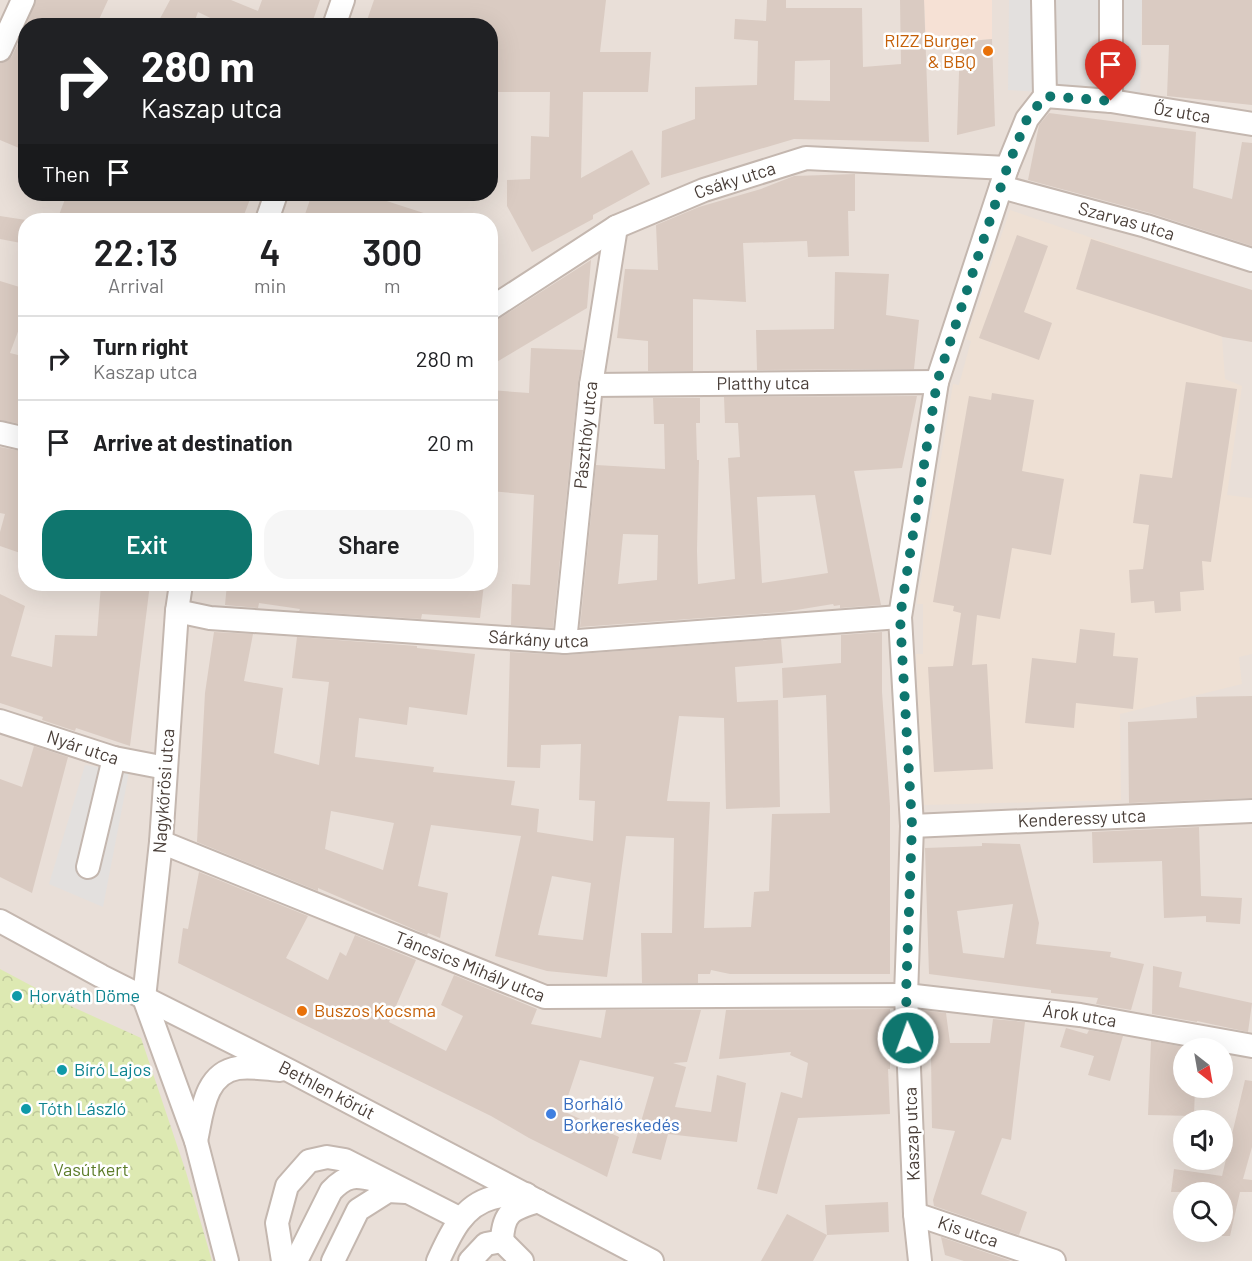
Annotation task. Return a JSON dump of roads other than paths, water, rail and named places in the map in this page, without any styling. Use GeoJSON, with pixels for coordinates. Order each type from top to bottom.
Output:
{"type":"FeatureCollection","features":[{"type":"Feature","properties":{"kind":"street"},"geometry":{"type":"LineString","coordinates":[[0,50],[23,0]]}},
{"type":"Feature","properties":{"kind":"street"},"geometry":{"type":"LineString","coordinates":[[337,18],[343,0]]}},
{"type":"Feature","properties":{"kind":"street"},"geometry":{"type":"LineString","coordinates":[[1043,0],[1045,96],[1111,101],[1111,0]]}},
{"type":"Feature","properties":{"kind":"street","name":"Kaszap utca"},"geometry":{"type":"LineString","coordinates":[[920,1261],[915,1214],[906,995],[912,825],[900,617],[937,382],[1004,177],[1027,119],[1045,96]]}},
{"type":"Feature","properties":{"kind":"street","name":"Őz utca"},"geometry":{"type":"LineString","coordinates":[[1111,101],[1252,124]]}},
{"type":"Feature","properties":{"kind":"street","name":"Csáky utca"},"geometry":{"type":"LineString","coordinates":[[498,304],[615,227],[704,190],[806,158],[1004,177]]}},
{"type":"Feature","properties":{"kind":"street","name":"Szarvas utca"},"geometry":{"type":"LineString","coordinates":[[1004,177],[1252,261]]}},
{"type":"Feature","properties":{"kind":"street","name":"Pászthóy utca"},"geometry":{"type":"LineString","coordinates":[[565,642],[591,385],[615,227]]}},
{"type":"Feature","properties":{"kind":"street","name":"Platthy utca"},"geometry":{"type":"LineString","coordinates":[[591,385],[937,382]]}},
{"type":"Feature","properties":{"kind":"street"},"geometry":{"type":"LineString","coordinates":[[0,432],[18,437]]}},
{"type":"Feature","properties":{"kind":"street","name":"Nagykőrösi utca"},"geometry":{"type":"LineString","coordinates":[[144,998],[161,842],[180,591]]}},
{"type":"Feature","properties":{"kind":"street","name":"Sárkány utca"},"geometry":{"type":"LineString","coordinates":[[177,611],[210,618],[565,642],[900,617]]}},
{"type":"Feature","properties":{"kind":"street","name":"Nyár utca"},"geometry":{"type":"LineString","coordinates":[[0,721],[114,758],[166,768]]}},
{"type":"Feature","properties":{"kind":"street"},"geometry":{"type":"LineString","coordinates":[[88,867],[114,758]]}},
{"type":"Feature","properties":{"kind":"street","name":"Kenderessy utca"},"geometry":{"type":"LineString","coordinates":[[912,825],[1252,811]]}},
{"type":"Feature","properties":{"kind":"street","name":"Táncsics Mihály utca"},"geometry":{"type":"LineString","coordinates":[[161,842],[545,997],[906,995]]}},
{"type":"Feature","properties":{"kind":"street","name":"Bethlen körút"},"geometry":{"type":"LineString","coordinates":[[0,921],[652,1261]]}},
{"type":"Feature","properties":{"kind":"street","name":"Árok utca"},"geometry":{"type":"LineString","coordinates":[[906,995],[1080,1015],[1252,1046]]}},
{"type":"Feature","properties":{"kind":"street"},"geometry":{"type":"LineString","coordinates":[[144,998],[196,1141],[227,1261]]}},
{"type":"Feature","properties":{"kind":"street"},"geometry":{"type":"LineString","coordinates":[[196,1141],[209,1088],[226,1071],[239,1068],[290,1071]]}},
{"type":"Feature","properties":{"kind":"street"},"geometry":{"type":"LineString","coordinates":[[283,1261],[277,1223],[287,1186],[309,1161],[327,1157],[345,1160],[460,1219]]}},
{"type":"Feature","properties":{"kind":"street"},"geometry":{"type":"LineString","coordinates":[[296,1261],[332,1191],[339,1183],[344,1179],[360,1176],[385,1182]]}},
{"type":"Feature","properties":{"kind":"street"},"geometry":{"type":"LineString","coordinates":[[333,1261],[358,1210],[388,1191],[414,1195],[435,1213],[441,1254]]}},
{"type":"Feature","properties":{"kind":"street"},"geometry":{"type":"LineString","coordinates":[[441,1254],[460,1219],[474,1206],[493,1198],[532,1197]]}},
{"type":"Feature","properties":{"kind":"street"},"geometry":{"type":"LineString","coordinates":[[522,1261],[502,1241],[503,1222],[516,1208],[532,1197]]}},
{"type":"Feature","properties":{"kind":"street","name":"Kis utca"},"geometry":{"type":"LineString","coordinates":[[915,1214],[1054,1261]]}},
{"type":"Feature","properties":{"kind":"street"},"geometry":{"type":"LineString","coordinates":[[470,1261],[486,1244],[502,1241]]}},
{"type":"Feature","properties":{"kind":"place","name":"RIZZ Burger & BBQ"},"geometry":{"type":"Point","coordinates":[988,51]}},
{"type":"Feature","properties":{"kind":"place","name":"Horváth Döme"},"geometry":{"type":"Point","coordinates":[17,996]}},
{"type":"Feature","properties":{"kind":"place","name":"Buszos Kocsma"},"geometry":{"type":"Point","coordinates":[302,1011]}},
{"type":"Feature","properties":{"kind":"place","name":"Bíró Lajos"},"geometry":{"type":"Point","coordinates":[62,1070]}},
{"type":"Feature","properties":{"kind":"place","name":"Tóth László"},"geometry":{"type":"Point","coordinates":[26,1109]}},
{"type":"Feature","properties":{"kind":"place","name":"Borháló Borkereskedés"},"geometry":{"type":"Point","coordinates":[551,1114]}},
{"type":"Feature","properties":{"kind":"park label","name":"Vasútkert"},"geometry":{"type":"Point","coordinates":[91,1170]}}]}
